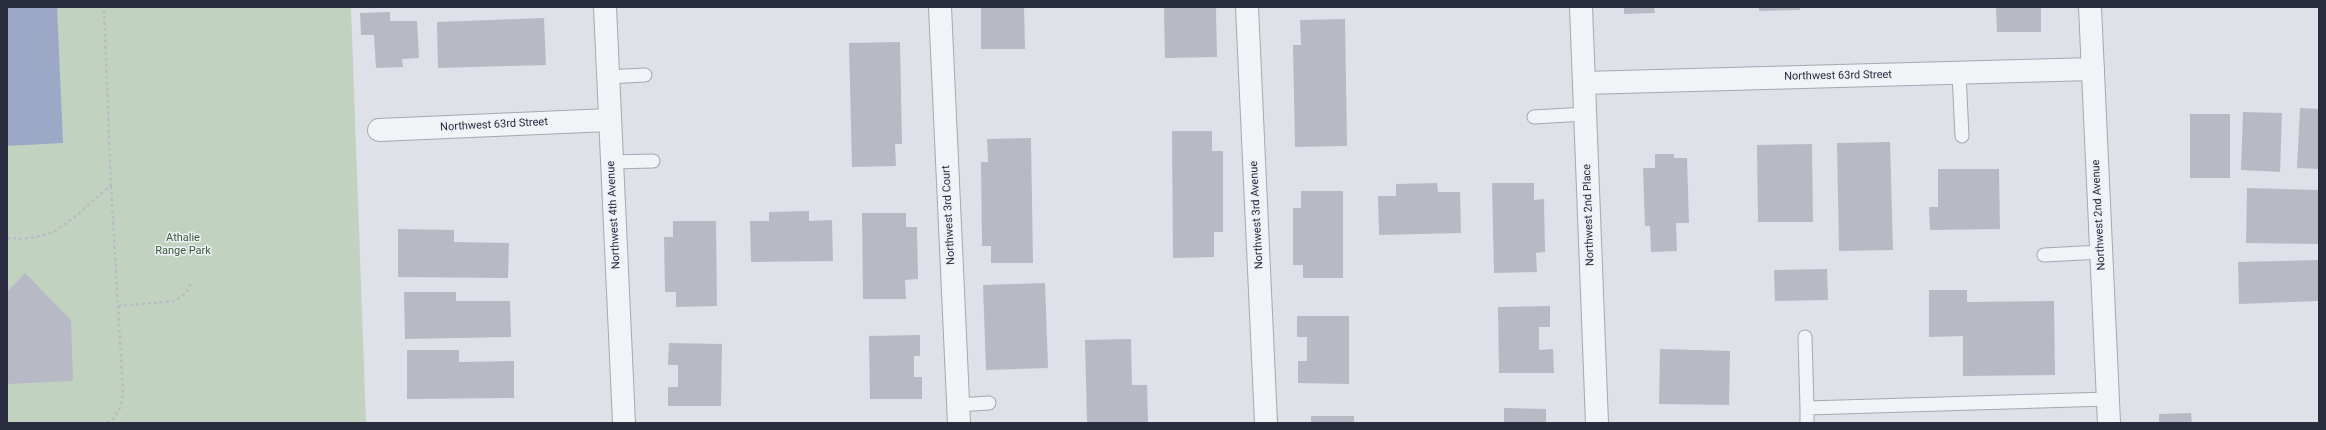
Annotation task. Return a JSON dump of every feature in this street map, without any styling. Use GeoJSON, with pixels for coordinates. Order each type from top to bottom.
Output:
{"type":"FeatureCollection","features":[{"type":"Feature","properties":{"kind":"street","name":"Northwest 4th Avenue"},"geometry":{"type":"LineString","coordinates":[[605,7],[624,423]]}},
{"type":"Feature","properties":{"kind":"street","name":"Northwest 3rd Court"},"geometry":{"type":"LineString","coordinates":[[940,7],[958,414]]}},
{"type":"Feature","properties":{"kind":"street","name":"Northwest 3rd Avenue"},"geometry":{"type":"LineString","coordinates":[[1248,7],[1266,423]]}},
{"type":"Feature","properties":{"kind":"street","name":"Northwest 2nd Place"},"geometry":{"type":"LineString","coordinates":[[1581,7],[1597,423]]}},
{"type":"Feature","properties":{"kind":"street","name":"Northwest 2nd Avenue"},"geometry":{"type":"LineString","coordinates":[[2090,7],[2109,423]]}},
{"type":"Feature","properties":{"kind":"street","name":"Northwest 63rd Street"},"geometry":{"type":"LineString","coordinates":[[1584,83],[2093,69]]}},
{"type":"Feature","properties":{"kind":"street","name":"Northwest 63rd Street"},"geometry":{"type":"LineString","coordinates":[[379,130],[609,120]]}},
{"type":"Feature","properties":{"kind":"lane"},"geometry":{"type":"LineString","coordinates":[[1959,73],[1962,136]]}},
{"type":"Feature","properties":{"kind":"lane"},"geometry":{"type":"LineString","coordinates":[[607,77],[645,75]]}},
{"type":"Feature","properties":{"kind":"lane"},"geometry":{"type":"LineString","coordinates":[[1534,118],[1586,114]]}},
{"type":"Feature","properties":{"kind":"lane"},"geometry":{"type":"LineString","coordinates":[[611,162],[653,161]]}},
{"type":"Feature","properties":{"kind":"lane"},"geometry":{"type":"LineString","coordinates":[[2044,255],[2101,252]]}},
{"type":"Feature","properties":{"kind":"lane"},"geometry":{"type":"LineString","coordinates":[[1805,337],[1807,423]]}},
{"type":"Feature","properties":{"kind":"lane"},"geometry":{"type":"LineString","coordinates":[[1807,408],[2108,399]]}},
{"type":"Feature","properties":{"kind":"lane"},"geometry":{"type":"LineString","coordinates":[[958,414],[989,403]]}},
{"type":"Feature","properties":{"kind":"path"},"geometry":{"type":"LineString","coordinates":[[104,7],[111,185],[123,393],[120,408],[114,418],[107,423]]}},
{"type":"Feature","properties":{"kind":"path"},"geometry":{"type":"LineString","coordinates":[[7,238],[24,239],[45,235],[55,231],[76,216],[111,185]]}},
{"type":"Feature","properties":{"kind":"path"},"geometry":{"type":"LineString","coordinates":[[118,306],[175,301],[186,293],[191,283]]}},
{"type":"Feature","properties":{"kind":"green space","name":"Athalie Range Park"},"geometry":{"type":"Polygon","coordinates":[[[7,7],[351,7],[366,423],[7,423],[7,7]]]}},
{"type":"Feature","properties":{"kind":"water"},"geometry":{"type":"Polygon","coordinates":[[[7,7],[57,7],[63,143],[7,146],[7,7]]]}},
{"type":"Feature","properties":{"kind":"building"},"geometry":{"type":"Polygon","coordinates":[[[981,7],[1024,7],[1025,49],[981,49],[981,7]]]}},
{"type":"Feature","properties":{"kind":"building"},"geometry":{"type":"Polygon","coordinates":[[[1164,7],[1216,7],[1217,57],[1165,58],[1164,7]]]}},
{"type":"Feature","properties":{"kind":"building"},"geometry":{"type":"Polygon","coordinates":[[[1624,7],[1654,7],[1655,13],[1624,14],[1624,7]]]}},
{"type":"Feature","properties":{"kind":"building"},"geometry":{"type":"Polygon","coordinates":[[[1759,7],[1800,7],[1800,10],[1759,11],[1759,7]]]}},
{"type":"Feature","properties":{"kind":"building"},"geometry":{"type":"Polygon","coordinates":[[[1996,7],[2041,7],[2041,32],[1997,32],[1996,7]]]}},
{"type":"Feature","properties":{"kind":"building"},"geometry":{"type":"Polygon","coordinates":[[[390,12],[390,21],[417,21],[419,58],[402,59],[403,67],[376,68],[374,35],[361,35],[360,13],[390,12]]]}},
{"type":"Feature","properties":{"kind":"building"},"geometry":{"type":"Polygon","coordinates":[[[544,18],[546,65],[438,68],[437,22],[544,18]]]}},
{"type":"Feature","properties":{"kind":"building"},"geometry":{"type":"Polygon","coordinates":[[[1345,19],[1347,146],[1295,147],[1293,45],[1301,45],[1300,20],[1345,19]]]}},
{"type":"Feature","properties":{"kind":"building"},"geometry":{"type":"Polygon","coordinates":[[[900,42],[902,144],[895,144],[896,166],[852,167],[849,43],[900,42]]]}},
{"type":"Feature","properties":{"kind":"building"},"geometry":{"type":"Polygon","coordinates":[[[2300,108],[2319,109],[2319,169],[2297,168],[2300,108]]]}},
{"type":"Feature","properties":{"kind":"building"},"geometry":{"type":"Polygon","coordinates":[[[2243,112],[2282,113],[2280,172],[2241,170],[2243,112]]]}},
{"type":"Feature","properties":{"kind":"building"},"geometry":{"type":"Polygon","coordinates":[[[2190,114],[2230,114],[2230,178],[2190,178],[2190,114]]]}},
{"type":"Feature","properties":{"kind":"building"},"geometry":{"type":"Polygon","coordinates":[[[1172,131],[1212,131],[1212,151],[1223,151],[1223,232],[1214,232],[1214,257],[1173,258],[1172,131]]]}},
{"type":"Feature","properties":{"kind":"building"},"geometry":{"type":"Polygon","coordinates":[[[1031,138],[1033,263],[991,263],[991,246],[982,246],[981,162],[988,162],[987,139],[1031,138]]]}},
{"type":"Feature","properties":{"kind":"building"},"geometry":{"type":"Polygon","coordinates":[[[1890,142],[1893,250],[1839,251],[1837,143],[1890,142]]]}},
{"type":"Feature","properties":{"kind":"building"},"geometry":{"type":"Polygon","coordinates":[[[1812,144],[1813,222],[1758,222],[1757,145],[1812,144]]]}},
{"type":"Feature","properties":{"kind":"building"},"geometry":{"type":"Polygon","coordinates":[[[1655,154],[1674,154],[1674,158],[1687,158],[1689,223],[1676,223],[1677,251],[1651,252],[1650,226],[1645,226],[1643,168],[1655,168],[1655,154]]]}},
{"type":"Feature","properties":{"kind":"building"},"geometry":{"type":"Polygon","coordinates":[[[1938,169],[1999,169],[2000,229],[1930,230],[1929,207],[1938,207],[1938,169]]]}},
{"type":"Feature","properties":{"kind":"building"},"geometry":{"type":"Polygon","coordinates":[[[1437,183],[1438,192],[1460,192],[1461,233],[1379,235],[1378,196],[1396,196],[1396,184],[1437,183]]]}},
{"type":"Feature","properties":{"kind":"building"},"geometry":{"type":"Polygon","coordinates":[[[1492,183],[1534,183],[1534,200],[1544,199],[1545,252],[1536,253],[1537,272],[1494,273],[1492,183]]]}},
{"type":"Feature","properties":{"kind":"building"},"geometry":{"type":"Polygon","coordinates":[[[2247,188],[2319,190],[2319,244],[2246,243],[2247,188]]]}},
{"type":"Feature","properties":{"kind":"building"},"geometry":{"type":"Polygon","coordinates":[[[1301,191],[1343,191],[1343,278],[1303,278],[1303,265],[1293,265],[1293,208],[1301,208],[1301,191]]]}},
{"type":"Feature","properties":{"kind":"building"},"geometry":{"type":"Polygon","coordinates":[[[809,211],[809,221],[832,220],[833,261],[751,262],[750,221],[769,221],[769,212],[809,211]]]}},
{"type":"Feature","properties":{"kind":"building"},"geometry":{"type":"Polygon","coordinates":[[[862,213],[906,213],[906,227],[917,227],[918,279],[905,280],[906,299],[863,299],[862,213]]]}},
{"type":"Feature","properties":{"kind":"building"},"geometry":{"type":"Polygon","coordinates":[[[673,221],[716,221],[717,306],[676,307],[676,292],[665,292],[664,237],[673,237],[673,221]]]}},
{"type":"Feature","properties":{"kind":"building"},"geometry":{"type":"Polygon","coordinates":[[[398,229],[454,230],[454,242],[509,243],[508,278],[398,277],[398,229]]]}},
{"type":"Feature","properties":{"kind":"building"},"geometry":{"type":"Polygon","coordinates":[[[2319,260],[2319,301],[2239,304],[2238,262],[2319,260]]]}},
{"type":"Feature","properties":{"kind":"building"},"geometry":{"type":"Polygon","coordinates":[[[1827,269],[1828,300],[1775,301],[1774,270],[1827,269]]]}},
{"type":"Feature","properties":{"kind":"building"},"geometry":{"type":"Polygon","coordinates":[[[25,273],[71,320],[73,381],[7,384],[7,292],[25,273]]]}},
{"type":"Feature","properties":{"kind":"building"},"geometry":{"type":"Polygon","coordinates":[[[1045,283],[1048,368],[986,370],[983,285],[1045,283]]]}},
{"type":"Feature","properties":{"kind":"building"},"geometry":{"type":"Polygon","coordinates":[[[1929,290],[1967,290],[1967,302],[2054,301],[2055,375],[1963,376],[1963,336],[1929,337],[1929,290]]]}},
{"type":"Feature","properties":{"kind":"building"},"geometry":{"type":"Polygon","coordinates":[[[404,292],[456,292],[456,301],[510,301],[511,337],[405,339],[404,292]]]}},
{"type":"Feature","properties":{"kind":"building"},"geometry":{"type":"Polygon","coordinates":[[[1550,306],[1550,327],[1539,327],[1539,350],[1553,349],[1554,373],[1499,373],[1498,307],[1550,306]]]}},
{"type":"Feature","properties":{"kind":"building"},"geometry":{"type":"Polygon","coordinates":[[[1297,316],[1349,316],[1349,384],[1298,383],[1298,361],[1307,361],[1307,337],[1297,337],[1297,316]]]}},
{"type":"Feature","properties":{"kind":"building"},"geometry":{"type":"Polygon","coordinates":[[[920,335],[920,356],[914,356],[914,377],[922,377],[922,399],[870,399],[869,336],[920,335]]]}},
{"type":"Feature","properties":{"kind":"building"},"geometry":{"type":"Polygon","coordinates":[[[1131,339],[1132,385],[1147,385],[1148,423],[1087,423],[1085,340],[1131,339]]]}},
{"type":"Feature","properties":{"kind":"building"},"geometry":{"type":"Polygon","coordinates":[[[669,343],[722,344],[721,406],[668,406],[668,387],[678,387],[678,365],[668,365],[669,343]]]}},
{"type":"Feature","properties":{"kind":"building"},"geometry":{"type":"Polygon","coordinates":[[[1660,349],[1730,351],[1729,405],[1659,404],[1660,349]]]}},
{"type":"Feature","properties":{"kind":"building"},"geometry":{"type":"Polygon","coordinates":[[[407,350],[459,350],[459,362],[514,361],[514,398],[407,399],[407,350]]]}},
{"type":"Feature","properties":{"kind":"building"},"geometry":{"type":"Polygon","coordinates":[[[1504,408],[1546,409],[1546,423],[1504,423],[1504,408]]]}},
{"type":"Feature","properties":{"kind":"building"},"geometry":{"type":"Polygon","coordinates":[[[2191,413],[2192,423],[2159,423],[2159,414],[2191,413]]]}},
{"type":"Feature","properties":{"kind":"building"},"geometry":{"type":"Polygon","coordinates":[[[1311,416],[1354,416],[1354,423],[1311,423],[1311,416]]]}}]}
